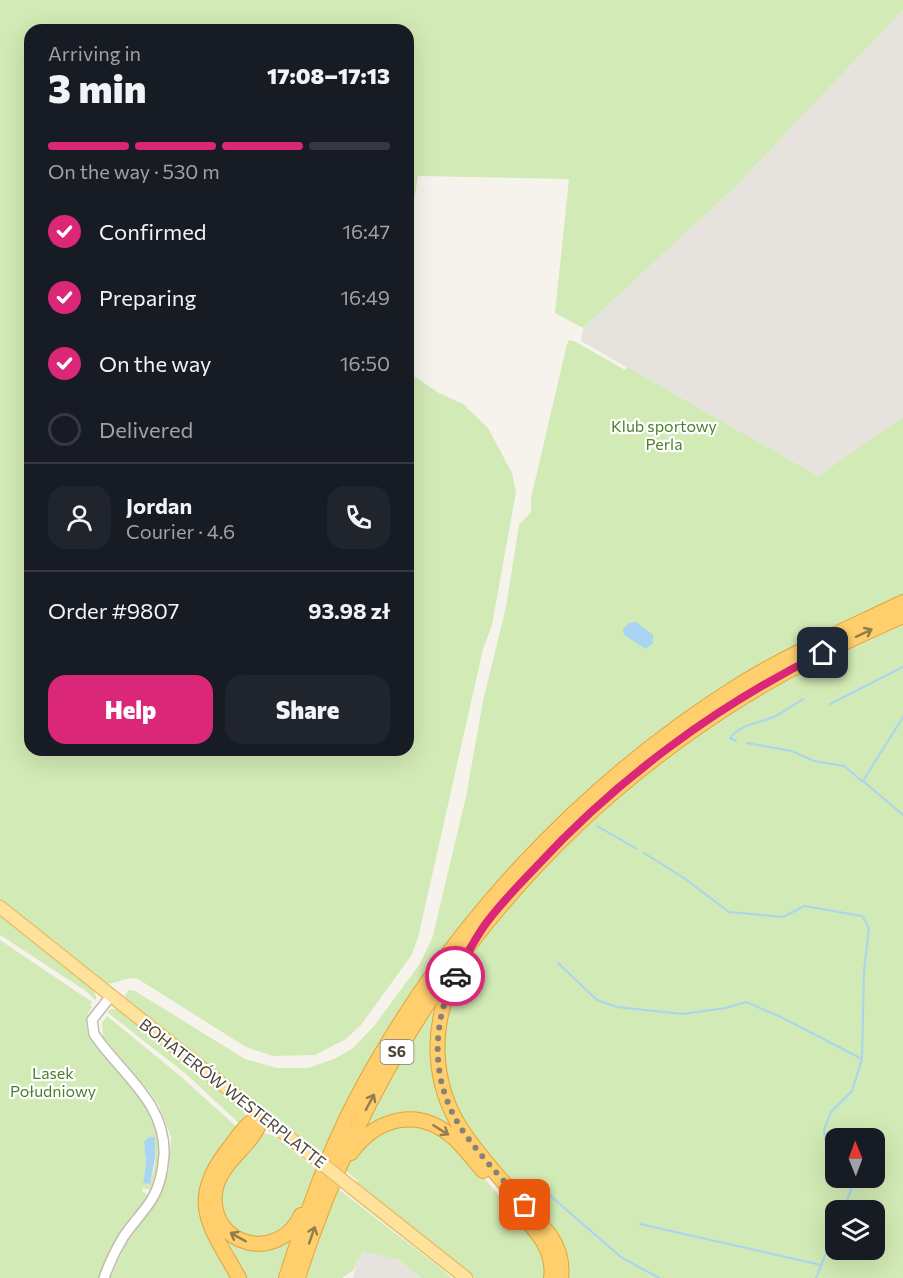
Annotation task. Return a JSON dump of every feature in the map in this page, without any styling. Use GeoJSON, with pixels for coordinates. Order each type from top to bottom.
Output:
{"type":"FeatureCollection","features":[{"type":"Feature","properties":{"kind":"highway","name":"S6"},"geometry":{"type":"LineString","coordinates":[[286,1278],[321,1178],[355,1101],[412,1006],[478,915],[543,843],[576,811],[645,752],[727,693],[789,657],[903,602]]}},
{"type":"Feature","properties":{"kind":"highway","name":"S6"},"geometry":{"type":"LineString","coordinates":[[298,1278],[328,1193],[361,1118],[393,1059],[422,1011],[487,922],[551,850],[583,819],[644,767],[691,732],[779,676],[903,616]]}},
{"type":"Feature","properties":{"kind":"highway"},"geometry":{"type":"LineString","coordinates":[[487,922],[455,975],[441,1011],[437,1043],[440,1076],[449,1105],[464,1133],[555,1243],[561,1260],[561,1278]]}},
{"type":"Feature","properties":{"kind":"highway"},"geometry":{"type":"LineString","coordinates":[[239,1278],[207,1216],[205,1192],[214,1168],[252,1119],[262,1116],[260,1125],[229,1163],[217,1184],[216,1210],[223,1227],[241,1241],[256,1244],[264,1244],[283,1237],[299,1220],[321,1178]]}},
{"type":"Feature","properties":{"kind":"highway"},"geometry":{"type":"LineString","coordinates":[[328,1193],[351,1152],[376,1128],[392,1121],[403,1120],[419,1120],[431,1124],[455,1139],[544,1243],[551,1262],[551,1278]]}},
{"type":"Feature","properties":{"kind":"main road","name":"BOHATERÓW WESTERPLATTE"},"geometry":{"type":"LineString","coordinates":[[0,907],[466,1278]]}},
{"type":"Feature","properties":{"kind":"street"},"geometry":{"type":"LineString","coordinates":[[104,1278],[125,1235],[153,1197],[162,1174],[164,1145],[162,1130],[148,1099],[94,1034],[92,1020],[111,997]]}},
{"type":"Feature","properties":{"kind":"shaded area"},"geometry":{"type":"Polygon","coordinates":[[[903,10],[903,417],[818,476],[581,341],[583,328],[732,190],[903,10]]]}},
{"type":"Feature","properties":{"kind":"shaded area"},"geometry":{"type":"Polygon","coordinates":[[[363,1252],[397,1259],[420,1278],[353,1278],[357,1261],[363,1252]]]}},
{"type":"Feature","properties":{"kind":"green space"},"geometry":{"type":"Polygon","coordinates":[[[0,0],[903,0],[903,10],[732,190],[583,328],[555,313],[569,179],[418,176],[414,202],[414,24],[24,24],[24,756],[414,756],[414,376],[437,392],[463,404],[488,428],[512,473],[516,492],[492,625],[483,649],[418,938],[411,956],[361,1025],[346,1039],[315,1055],[273,1056],[246,1047],[138,979],[106,984],[0,901],[0,0]]]}},
{"type":"Feature","properties":{"kind":"green space","name":"Klub sportowy Perla"},"geometry":{"type":"Polygon","coordinates":[[[569,340],[625,370],[627,367],[818,476],[903,417],[903,595],[869,611],[625,760],[545,831],[478,904],[421,980],[372,1055],[323,1153],[309,1142],[308,1145],[127,1002],[125,995],[129,990],[135,991],[245,1059],[277,1068],[308,1068],[334,1059],[352,1049],[374,1026],[419,965],[432,939],[466,797],[483,701],[506,607],[519,525],[531,512],[531,498],[569,340]]]}},
{"type":"Feature","properties":{"kind":"green space"},"geometry":{"type":"Polygon","coordinates":[[[903,622],[903,1278],[564,1278],[466,1128],[445,1084],[442,1027],[456,979],[464,965],[540,872],[589,825],[645,775],[721,719],[790,677],[903,622]]]}},
{"type":"Feature","properties":{"kind":"green space"},"geometry":{"type":"Polygon","coordinates":[[[0,912],[92,987],[96,1001],[86,991],[0,935],[0,912]]]}},
{"type":"Feature","properties":{"kind":"green space","name":"Lasek Południowy"},"geometry":{"type":"Polygon","coordinates":[[[0,940],[92,1002],[86,1022],[90,1038],[127,1077],[144,1100],[156,1122],[161,1147],[158,1173],[152,1190],[143,1188],[142,1191],[149,1195],[100,1278],[0,1278],[0,940]],[[149,1137],[144,1142],[146,1163],[143,1182],[150,1184],[155,1163],[149,1137]]]}},
{"type":"Feature","properties":{"kind":"green space"},"geometry":{"type":"Polygon","coordinates":[[[443,990],[442,1098],[552,1252],[468,1149],[429,1120],[363,1132],[386,1084],[443,990]]]}},
{"type":"Feature","properties":{"kind":"green space"},"geometry":{"type":"Polygon","coordinates":[[[111,1009],[118,1009],[245,1110],[246,1120],[242,1126],[186,1074],[107,1012],[111,1009]]]}},
{"type":"Feature","properties":{"kind":"green space"},"geometry":{"type":"Polygon","coordinates":[[[107,1016],[179,1075],[240,1130],[204,1182],[235,1278],[110,1278],[129,1239],[159,1198],[169,1169],[171,1137],[159,1106],[149,1091],[103,1037],[102,1023],[107,1016]]]}},
{"type":"Feature","properties":{"kind":"green space"},"geometry":{"type":"Polygon","coordinates":[[[398,1124],[431,1128],[459,1149],[540,1243],[544,1251],[547,1278],[475,1278],[357,1184],[358,1181],[345,1170],[357,1152],[372,1137],[398,1124]]]}},
{"type":"Feature","properties":{"kind":"green space"},"geometry":{"type":"Polygon","coordinates":[[[263,1133],[274,1136],[317,1170],[302,1206],[289,1228],[257,1240],[232,1229],[219,1204],[228,1171],[263,1133]]]}},
{"type":"Feature","properties":{"kind":"green space"},"geometry":{"type":"Polygon","coordinates":[[[337,1188],[451,1278],[421,1278],[397,1259],[363,1252],[354,1270],[342,1278],[306,1278],[337,1188]]]}},
{"type":"Feature","properties":{"kind":"green space"},"geometry":{"type":"Polygon","coordinates":[[[211,1199],[237,1242],[295,1231],[280,1278],[243,1278],[220,1237],[211,1199]]]}},
{"type":"Feature","properties":{"kind":"water"},"geometry":{"type":"Polygon","coordinates":[[[636,622],[653,635],[653,643],[646,649],[624,635],[623,629],[629,623],[636,622]]]}},
{"type":"Feature","properties":{"kind":"water"},"geometry":{"type":"Polygon","coordinates":[[[149,1137],[155,1137],[155,1158],[150,1184],[143,1183],[146,1163],[144,1142],[149,1137]]]}},
{"type":"Feature","properties":{"kind":"waterway"},"geometry":{"type":"LineString","coordinates":[[830,704],[903,667]]}},
{"type":"Feature","properties":{"kind":"waterway"},"geometry":{"type":"LineString","coordinates":[[736,741],[730,738],[740,729],[772,718],[803,699]]}},
{"type":"Feature","properties":{"kind":"waterway"},"geometry":{"type":"LineString","coordinates":[[903,717],[863,781],[903,815]]}},
{"type":"Feature","properties":{"kind":"waterway"},"geometry":{"type":"LineString","coordinates":[[747,743],[792,751],[814,761],[844,766],[862,781]]}},
{"type":"Feature","properties":{"kind":"waterway"},"geometry":{"type":"LineString","coordinates":[[597,826],[637,849]]}},
{"type":"Feature","properties":{"kind":"waterway"},"geometry":{"type":"LineString","coordinates":[[644,853],[684,878],[729,912],[783,917],[804,906],[862,916],[869,928],[864,971],[862,1059]]}},
{"type":"Feature","properties":{"kind":"waterway"},"geometry":{"type":"LineString","coordinates":[[558,963],[597,1000],[617,1007],[683,1014],[726,1008],[746,1002],[781,1017],[862,1059],[852,1091],[831,1112],[824,1130],[825,1136]]}},
{"type":"Feature","properties":{"kind":"waterway"},"geometry":{"type":"LineString","coordinates":[[532,1180],[621,1257],[659,1278]]}},
{"type":"Feature","properties":{"kind":"waterway"},"geometry":{"type":"LineString","coordinates":[[847,1200],[850,1188]]}},
{"type":"Feature","properties":{"kind":"waterway"},"geometry":{"type":"LineString","coordinates":[[640,1224],[821,1265]]}},
{"type":"Feature","properties":{"kind":"waterway"},"geometry":{"type":"LineString","coordinates":[[816,1278],[825,1256]]}},
{"type":"Feature","properties":{"kind":"way so far"},"geometry":{"type":"LineString","coordinates":[[455,976],[446,995],[437,1028],[438,1062],[444,1092],[464,1133],[525,1205]]}},
{"type":"Feature","properties":{"kind":"route"},"geometry":{"type":"LineString","coordinates":[[455,976],[487,922],[509,896],[551,850],[618,788],[691,732],[734,703],[823,653]]}}]}
